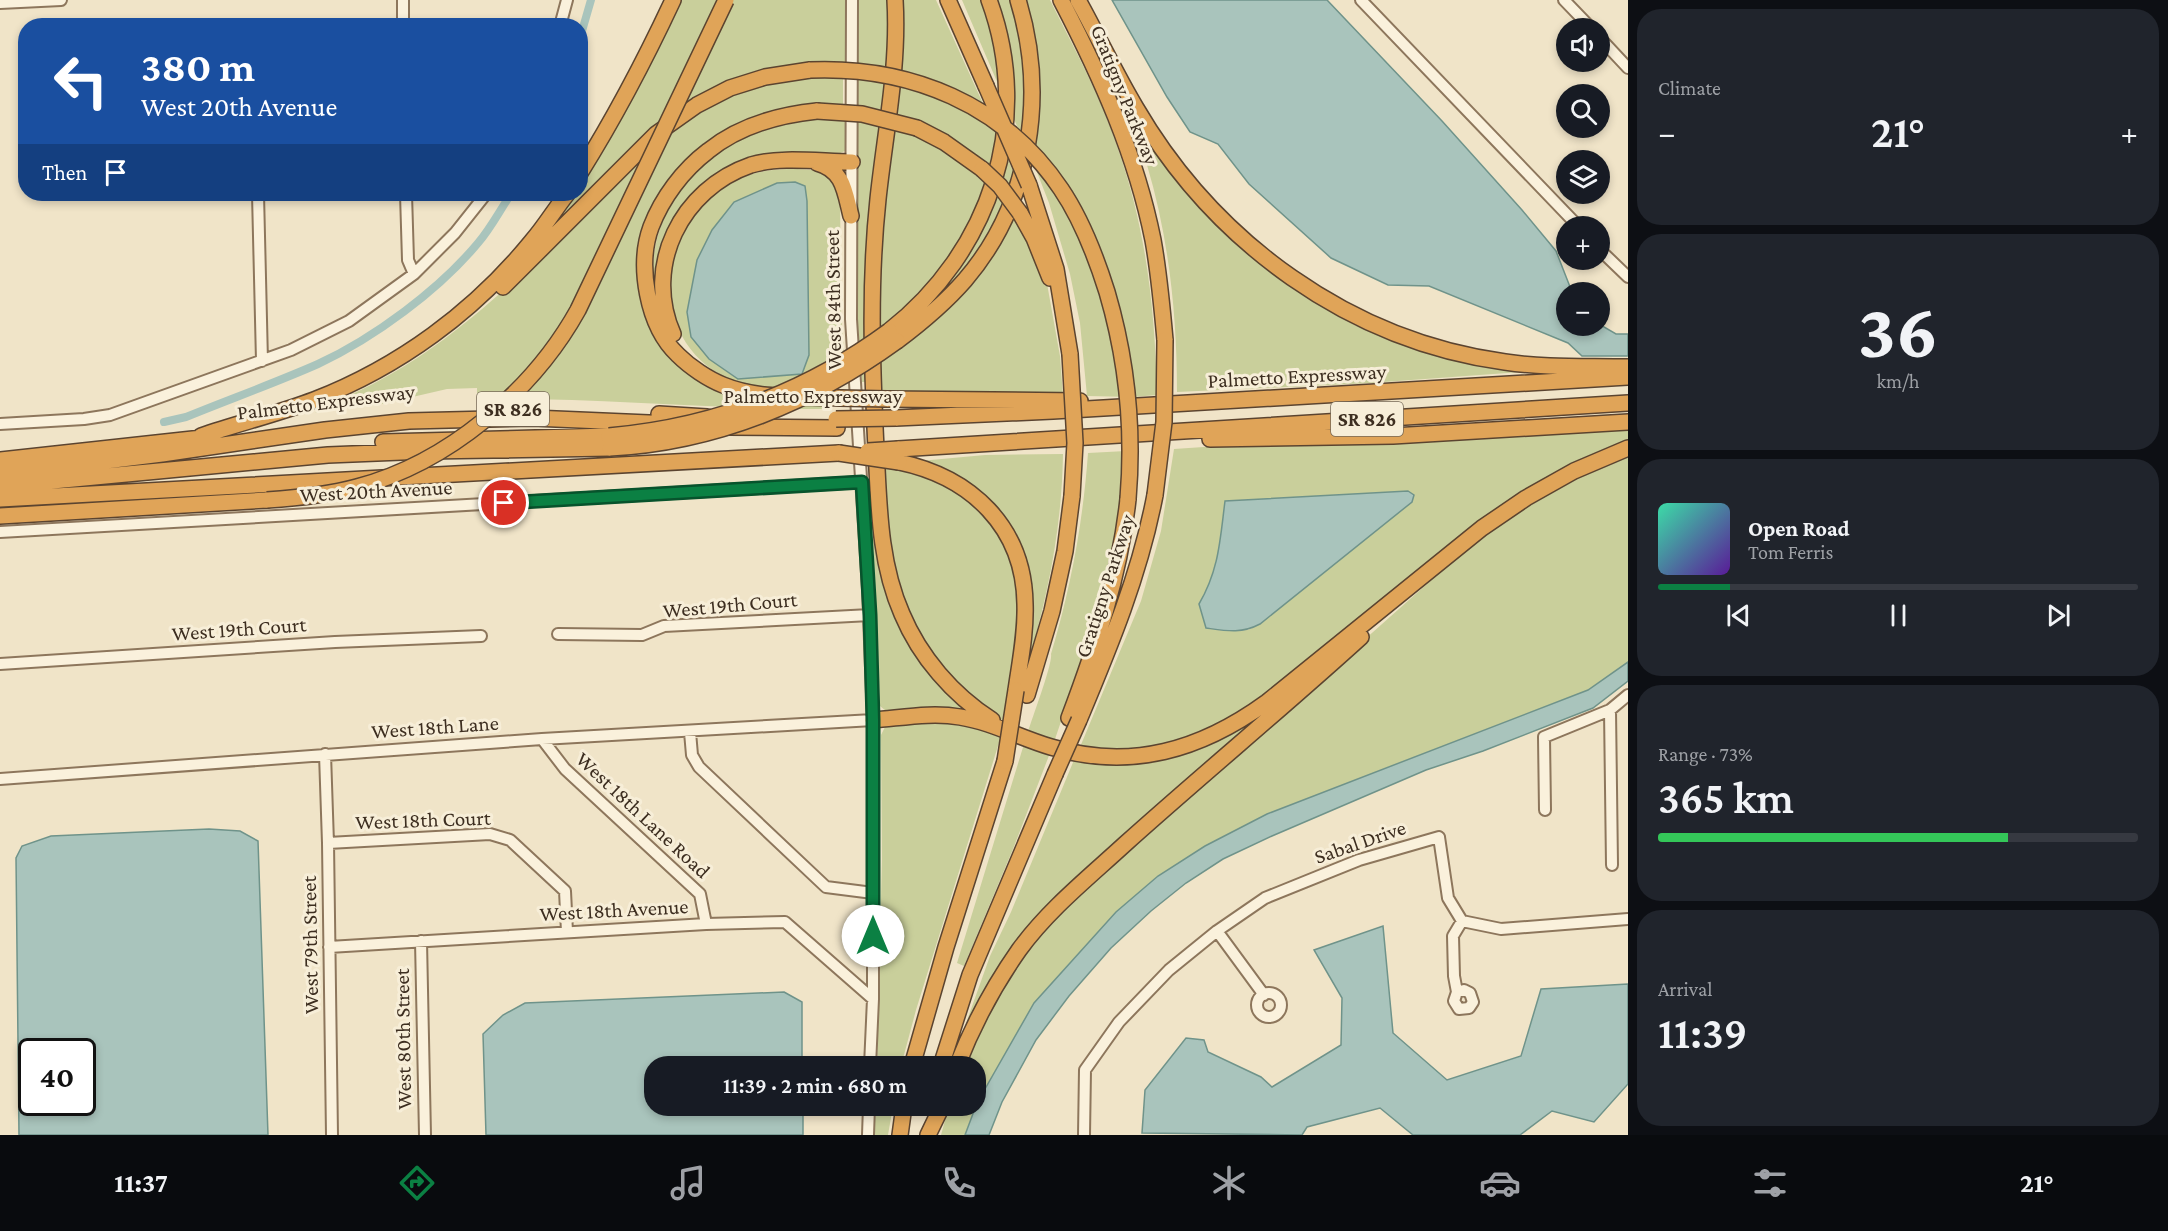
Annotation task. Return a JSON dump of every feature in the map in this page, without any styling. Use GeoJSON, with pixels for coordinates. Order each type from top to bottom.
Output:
{"type":"FeatureCollection","features":[{"type":"Feature","properties":{"kind":"highway"},"geometry":{"type":"LineString","coordinates":[[588,160],[639,74],[673,0]]}},
{"type":"Feature","properties":{"kind":"highway"},"geometry":{"type":"LineString","coordinates":[[0,516],[267,500],[322,494],[359,486],[393,475],[424,460],[466,434],[525,384],[550,355],[578,310],[726,0]]}},
{"type":"Feature","properties":{"kind":"highway"},"geometry":{"type":"LineString","coordinates":[[896,0],[894,65],[878,199],[871,294],[874,402],[884,555],[896,599],[918,646],[962,697],[1007,730]]}},
{"type":"Feature","properties":{"kind":"highway","name":"Gratigny Parkway"},"geometry":{"type":"LineString","coordinates":[[915,1056],[946,947],[1005,761],[1022,693],[1052,611],[1065,551],[1072,496],[1075,443],[1070,354],[1056,269],[1029,184],[948,0]]}},
{"type":"Feature","properties":{"kind":"highway"},"geometry":{"type":"LineString","coordinates":[[893,336],[952,268],[978,223],[996,175],[1006,119],[1006,81],[1001,44],[989,0]]}},
{"type":"Feature","properties":{"kind":"highway"},"geometry":{"type":"LineString","coordinates":[[0,486],[328,455],[609,442],[690,424],[754,405],[817,376],[931,314],[965,280],[994,237],[1014,195],[1029,139],[1033,100],[1030,51],[1018,0]]}},
{"type":"Feature","properties":{"kind":"highway","name":"Gratigny Parkway"},"geometry":{"type":"LineString","coordinates":[[1061,0],[1105,90],[1137,178],[1157,265],[1165,340],[1164,413],[1155,495],[1144,546],[1127,601],[1074,719]]}},
{"type":"Feature","properties":{"kind":"highway"},"geometry":{"type":"LineString","coordinates":[[1078,0],[1136,109],[1163,149],[1208,204],[1251,247],[1292,278],[1331,304],[1375,326],[1461,354],[1506,362],[1628,367]]}},
{"type":"Feature","properties":{"kind":"highway"},"geometry":{"type":"LineString","coordinates":[[190,439],[285,410],[341,388],[394,361],[501,290],[656,134],[697,105],[730,88],[765,77],[810,70],[872,72],[901,78],[945,92],[1002,126],[1040,162],[1060,187],[1093,251],[1110,304],[1122,353],[1131,418],[1128,498],[1123,538],[1108,605],[1074,719],[1055,774],[970,975],[944,1056]]}},
{"type":"Feature","properties":{"kind":"highway"},"geometry":{"type":"LineString","coordinates":[[1064,310],[1034,238],[1020,213],[1000,186],[982,169],[944,142],[917,128],[862,114],[818,111],[780,117],[730,135],[707,151],[684,174],[666,198],[651,228],[646,252],[645,277],[648,298],[655,318],[677,355],[723,385],[765,394],[840,398],[1063,400],[1140,406]]}},
{"type":"Feature","properties":{"kind":"highway"},"geometry":{"type":"LineString","coordinates":[[707,376],[681,348],[666,317],[662,278],[666,255],[674,231],[690,207],[709,188],[728,175],[753,165],[778,161],[852,162]]}},
{"type":"Feature","properties":{"kind":"highway"},"geometry":{"type":"LineString","coordinates":[[808,161],[826,165],[841,178],[850,216]]}},
{"type":"Feature","properties":{"kind":"highway"},"geometry":{"type":"LineString","coordinates":[[451,322],[499,279],[533,241],[562,201]]}},
{"type":"Feature","properties":{"kind":"highway","name":"Palmetto Expressway"},"geometry":{"type":"LineString","coordinates":[[0,460],[190,439],[366,416],[480,409],[561,410],[837,424],[1628,377]]}},
{"type":"Feature","properties":{"kind":"highway"},"geometry":{"type":"LineString","coordinates":[[896,422],[1007,422],[1628,386]]}},
{"type":"Feature","properties":{"kind":"highway","name":"SR 826"},"geometry":{"type":"LineString","coordinates":[[899,456],[1106,436],[1628,403]]}},
{"type":"Feature","properties":{"kind":"highway"},"geometry":{"type":"LineString","coordinates":[[0,474],[333,429],[437,419],[533,418],[746,427],[837,424]]}},
{"type":"Feature","properties":{"kind":"highway"},"geometry":{"type":"LineString","coordinates":[[1106,436],[1138,443],[1394,436],[1628,422]]}},
{"type":"Feature","properties":{"kind":"highway"},"geometry":{"type":"LineString","coordinates":[[0,474],[327,445],[609,442]]}},
{"type":"Feature","properties":{"kind":"highway"},"geometry":{"type":"LineString","coordinates":[[873,720],[947,715],[971,719],[1007,730],[1056,749],[1106,757],[1151,755],[1192,744],[1232,725],[1267,702],[1482,528],[1526,498],[1575,471],[1628,448]]}},
{"type":"Feature","properties":{"kind":"highway"},"geometry":{"type":"LineString","coordinates":[[0,499],[271,483],[619,468],[838,453],[899,456],[936,472],[966,489],[993,515],[1011,544],[1021,571],[1025,603],[1022,693]]}},
{"type":"Feature","properties":{"kind":"highway"},"geometry":{"type":"LineString","coordinates":[[961,1056],[991,993],[1020,949],[1052,911],[1145,826],[1360,638],[1438,564]]}},
{"type":"Feature","properties":{"kind":"highway"},"geometry":{"type":"LineString","coordinates":[[900,1135],[903,1116]]}},
{"type":"Feature","properties":{"kind":"highway"},"geometry":{"type":"LineString","coordinates":[[927,1135],[930,1116]]}},
{"type":"Feature","properties":{"kind":"highway"},"geometry":{"type":"LineString","coordinates":[[927,1135],[937,1116]]}},
{"type":"Feature","properties":{"kind":"street"},"geometry":{"type":"LineString","coordinates":[[0,3],[61,0]]}},
{"type":"Feature","properties":{"kind":"street"},"geometry":{"type":"LineString","coordinates":[[403,0],[403,18]]}},
{"type":"Feature","properties":{"kind":"street"},"geometry":{"type":"LineString","coordinates":[[562,18],[567,0]]}},
{"type":"Feature","properties":{"kind":"street","name":"West 84th Street"},"geometry":{"type":"LineString","coordinates":[[852,0],[851,319],[870,615],[873,720],[873,999],[870,1056]]}},
{"type":"Feature","properties":{"kind":"street"},"geometry":{"type":"LineString","coordinates":[[1361,0],[1568,216]]}},
{"type":"Feature","properties":{"kind":"street"},"geometry":{"type":"LineString","coordinates":[[1564,0],[1581,18]]}},
{"type":"Feature","properties":{"kind":"street"},"geometry":{"type":"LineString","coordinates":[[1610,49],[1628,68]]}},
{"type":"Feature","properties":{"kind":"street"},"geometry":{"type":"LineString","coordinates":[[258,201],[262,361]]}},
{"type":"Feature","properties":{"kind":"street"},"geometry":{"type":"LineString","coordinates":[[406,201],[408,260],[414,274]]}},
{"type":"Feature","properties":{"kind":"street"},"geometry":{"type":"LineString","coordinates":[[0,424],[84,419],[110,415],[307,343],[349,321],[414,274],[458,230],[481,201]]}},
{"type":"Feature","properties":{"kind":"street"},"geometry":{"type":"LineString","coordinates":[[1610,260],[1628,277]]}},
{"type":"Feature","properties":{"kind":"street","name":"West 20th Avenue"},"geometry":{"type":"LineString","coordinates":[[0,532],[862,482]]}},
{"type":"Feature","properties":{"kind":"street","name":"West 19th Court"},"geometry":{"type":"LineString","coordinates":[[558,634],[642,635],[664,626],[870,615]]}},
{"type":"Feature","properties":{"kind":"street","name":"West 19th Court"},"geometry":{"type":"LineString","coordinates":[[0,664],[335,642],[481,636]]}},
{"type":"Feature","properties":{"kind":"street"},"geometry":{"type":"LineString","coordinates":[[1545,810],[1544,737],[1610,710],[1628,695]]}},
{"type":"Feature","properties":{"kind":"street"},"geometry":{"type":"LineString","coordinates":[[1610,710],[1612,865]]}},
{"type":"Feature","properties":{"kind":"street","name":"West 18th Lane"},"geometry":{"type":"LineString","coordinates":[[0,779],[542,739],[873,720]]}},
{"type":"Feature","properties":{"kind":"street"},"geometry":{"type":"LineString","coordinates":[[690,732],[692,754],[699,767],[826,887],[873,893]]}},
{"type":"Feature","properties":{"kind":"street","name":"West 18th Lane Road"},"geometry":{"type":"LineString","coordinates":[[542,739],[565,770],[700,894],[706,924]]}},
{"type":"Feature","properties":{"kind":"street","name":"West 79th Street"},"geometry":{"type":"LineString","coordinates":[[325,754],[332,1135]]}},
{"type":"Feature","properties":{"kind":"street","name":"West 18th Court"},"geometry":{"type":"LineString","coordinates":[[328,843],[490,834],[510,840],[565,891],[567,932]]}},
{"type":"Feature","properties":{"kind":"street","name":"Sabal Drive"},"geometry":{"type":"LineString","coordinates":[[1084,1135],[1085,1070],[1119,1022],[1169,970],[1216,931],[1265,898],[1359,860],[1439,837],[1448,898],[1462,921]]}},
{"type":"Feature","properties":{"kind":"street"},"geometry":{"type":"LineString","coordinates":[[1457,992],[1454,976],[1453,936],[1462,921],[1501,928],[1628,919]]}},
{"type":"Feature","properties":{"kind":"street","name":"West 18th Avenue"},"geometry":{"type":"LineString","coordinates":[[329,947],[706,924],[785,922],[873,999]]}},
{"type":"Feature","properties":{"kind":"street"},"geometry":{"type":"LineString","coordinates":[[1216,931],[1264,995]]}},
{"type":"Feature","properties":{"kind":"street","name":"West 80th Street"},"geometry":{"type":"LineString","coordinates":[[421,941],[425,1135]]}},
{"type":"Feature","properties":{"kind":"street"},"geometry":{"type":"LineString","coordinates":[[868,1135],[869,1116]]}},
{"type":"Feature","properties":{"kind":"green space"},"geometry":{"type":"Polygon","coordinates":[[[682,0],[846,0],[846,65],[724,87],[548,236],[546,233],[569,201],[588,201],[588,173],[644,75],[682,0]]]}},
{"type":"Feature","properties":{"kind":"green space"},"geometry":{"type":"Polygon","coordinates":[[[858,0],[894,0],[866,382],[862,382],[857,314],[858,0]]]}},
{"type":"Feature","properties":{"kind":"green space"},"geometry":{"type":"Polygon","coordinates":[[[901,0],[936,0],[985,108],[899,72],[901,0]]]}},
{"type":"Feature","properties":{"kind":"green space"},"geometry":{"type":"Polygon","coordinates":[[[962,0],[985,0],[993,26],[1001,91],[962,0]]]}},
{"type":"Feature","properties":{"kind":"green space"},"geometry":{"type":"Polygon","coordinates":[[[997,0],[1011,0],[1020,30],[1027,93],[1021,135],[1013,117],[1011,60],[997,0]]]}},
{"type":"Feature","properties":{"kind":"green space"},"geometry":{"type":"Polygon","coordinates":[[[1022,0],[1050,0],[1095,90],[1117,146],[1135,207],[1147,269],[1154,331],[1157,395],[1087,396],[1080,323],[1070,274],[1049,203],[1033,162],[1022,0]]]}},
{"type":"Feature","properties":{"kind":"green space"},"geometry":{"type":"Polygon","coordinates":[[[843,75],[843,106],[733,131],[651,219],[644,300],[701,380],[832,403],[832,409],[477,399],[477,388],[447,389],[382,404],[315,413],[384,378],[447,337],[532,264],[650,148],[703,109],[723,98],[752,87],[797,78],[843,75]]]}},
{"type":"Feature","properties":{"kind":"green space"},"geometry":{"type":"Polygon","coordinates":[[[1112,79],[1251,253],[1287,284],[1356,326],[1358,324],[1391,338],[1521,369],[1521,372],[1370,383],[1177,392],[1173,306],[1161,221],[1143,154],[1112,79]]]}},
{"type":"Feature","properties":{"kind":"green space"},"geometry":{"type":"Polygon","coordinates":[[[899,82],[935,94],[993,126],[1000,140],[993,171],[894,115],[899,82]]]}},
{"type":"Feature","properties":{"kind":"green space"},"geometry":{"type":"Polygon","coordinates":[[[845,117],[845,151],[833,156],[784,156],[691,202],[656,293],[654,293],[653,259],[660,228],[680,191],[709,159],[745,136],[764,128],[794,121],[845,117]]]}},
{"type":"Feature","properties":{"kind":"green space"},"geometry":{"type":"Polygon","coordinates":[[[893,127],[915,134],[949,151],[989,183],[968,226],[942,266],[911,302],[875,333],[875,292],[893,127]]]}},
{"type":"Feature","properties":{"kind":"green space"},"geometry":{"type":"Polygon","coordinates":[[[1007,158],[1015,175],[995,225],[982,248],[966,269],[930,306],[929,303],[956,270],[978,235],[995,198],[1007,158]]]}},
{"type":"Feature","properties":{"kind":"green space"},"geometry":{"type":"Polygon","coordinates":[[[797,169],[826,171],[840,191],[841,311],[844,354],[776,389],[763,391],[736,382],[706,365],[685,341],[673,312],[670,282],[675,251],[689,222],[710,197],[739,179],[753,174],[797,169]]]}},
{"type":"Feature","properties":{"kind":"green space"},"geometry":{"type":"Polygon","coordinates":[[[1013,213],[1046,278],[1060,356],[1063,396],[877,393],[875,363],[920,330],[1013,213]]]}},
{"type":"Feature","properties":{"kind":"green space"},"geometry":{"type":"Polygon","coordinates":[[[1628,426],[1628,445],[1553,479],[1261,703],[1182,742],[1120,751],[1080,747],[1141,601],[1161,531],[1174,449],[1248,444],[1256,447],[1628,426]],[[1408,491],[1225,501],[1215,567],[1199,604],[1248,630],[1260,624],[1412,502],[1414,495],[1408,491]]]}},
{"type":"Feature","properties":{"kind":"green space"},"geometry":{"type":"Polygon","coordinates":[[[1126,451],[1116,560],[1054,742],[1028,732],[1049,668],[1065,604],[1083,504],[1088,453],[1126,451]]]}},
{"type":"Feature","properties":{"kind":"green space"},"geometry":{"type":"Polygon","coordinates":[[[1628,453],[1628,662],[1588,690],[1267,814],[1205,846],[1158,876],[1116,912],[1034,1003],[986,1087],[986,1056],[968,1056],[1007,976],[1054,916],[1482,535],[1542,494],[1628,453]]]}},
{"type":"Feature","properties":{"kind":"green space"},"geometry":{"type":"Polygon","coordinates":[[[1063,454],[1060,509],[1052,564],[1025,672],[1012,536],[920,461],[985,455],[1063,454]]]}},
{"type":"Feature","properties":{"kind":"green space"},"geometry":{"type":"Polygon","coordinates":[[[870,467],[885,583],[969,714],[886,711],[880,706],[870,467]]]}},
{"type":"Feature","properties":{"kind":"green space"},"geometry":{"type":"Polygon","coordinates":[[[882,468],[911,473],[938,483],[962,496],[982,512],[998,533],[1010,557],[1018,584],[1020,618],[1005,722],[970,700],[920,641],[891,570],[882,468]]]}},
{"type":"Feature","properties":{"kind":"green space"},"geometry":{"type":"Polygon","coordinates":[[[1296,684],[1070,889],[955,1054],[990,956],[1011,912],[1074,760],[1114,763],[1155,761],[1185,753],[1296,684]]]}},
{"type":"Feature","properties":{"kind":"green space"},"geometry":{"type":"Polygon","coordinates":[[[959,720],[1002,733],[904,1056],[877,1056],[882,859],[881,735],[886,725],[959,720]]]}},
{"type":"Feature","properties":{"kind":"green space"},"geometry":{"type":"Polygon","coordinates":[[[1024,744],[1050,753],[964,966],[957,963],[1024,744]]]}},
{"type":"Feature","properties":{"kind":"green space"},"geometry":{"type":"Polygon","coordinates":[[[875,1116],[891,1116],[888,1135],[874,1135],[875,1116]]]}},
{"type":"Feature","properties":{"kind":"green space"},"geometry":{"type":"Polygon","coordinates":[[[946,1116],[972,1116],[965,1135],[941,1135],[946,1116]]]}},
{"type":"Feature","properties":{"kind":"water"},"geometry":{"type":"Polygon","coordinates":[[[1112,0],[1327,0],[1442,121],[1556,251],[1556,270],[1563,270],[1568,282],[1556,282],[1556,336],[1610,336],[1610,330],[1616,334],[1628,334],[1628,356],[1582,356],[1568,343],[1429,286],[1388,285],[1331,258],[1249,184],[1218,144],[1190,132],[1167,97],[1112,0]]]}},
{"type":"Feature","properties":{"kind":"water"},"geometry":{"type":"Polygon","coordinates":[[[795,182],[805,186],[807,201],[809,355],[802,374],[738,379],[709,359],[691,337],[687,312],[697,260],[712,230],[734,202],[777,183],[795,182]]]}},
{"type":"Feature","properties":{"kind":"water"},"geometry":{"type":"Polygon","coordinates":[[[1408,491],[1414,495],[1412,502],[1260,624],[1227,631],[1206,628],[1199,604],[1215,567],[1225,501],[1408,491]]]}},
{"type":"Feature","properties":{"kind":"water"},"geometry":{"type":"Polygon","coordinates":[[[1628,662],[1628,681],[1593,708],[1483,751],[1426,770],[1272,836],[1223,859],[1186,883],[1111,948],[1069,996],[1036,1040],[1002,1102],[989,1135],[965,1135],[972,1116],[986,1116],[986,1087],[1034,1003],[1116,912],[1158,876],[1205,846],[1267,814],[1588,690],[1628,662]]]}},
{"type":"Feature","properties":{"kind":"water"},"geometry":{"type":"Polygon","coordinates":[[[209,829],[240,831],[258,841],[268,1135],[19,1135],[19,1116],[96,1116],[96,1038],[18,1038],[18,1043],[16,858],[22,846],[51,836],[209,829]]]}},
{"type":"Feature","properties":{"kind":"water"},"geometry":{"type":"Polygon","coordinates":[[[1383,926],[1393,1033],[1447,1080],[1521,1056],[1541,989],[1628,984],[1628,1084],[1594,1122],[1552,1111],[1520,1135],[1413,1135],[1380,1108],[1307,1127],[1302,1135],[1142,1133],[1145,1090],[1186,1038],[1204,1040],[1208,1052],[1261,1077],[1272,1087],[1341,1045],[1342,998],[1314,950],[1383,926]]]}},
{"type":"Feature","properties":{"kind":"water"},"geometry":{"type":"Polygon","coordinates":[[[784,992],[802,1002],[802,1056],[644,1056],[644,1116],[803,1116],[803,1135],[486,1135],[483,1034],[503,1015],[525,1003],[784,992]]]}},
{"type":"Feature","properties":{"kind":"waterway"},"geometry":{"type":"LineString","coordinates":[[586,18],[591,0]]}},
{"type":"Feature","properties":{"kind":"waterway"},"geometry":{"type":"LineString","coordinates":[[164,422],[186,417],[318,364],[383,327],[425,295],[462,261],[487,231],[506,201]]}},
{"type":"Feature","properties":{"kind":"route"},"geometry":{"type":"LineString","coordinates":[[504,503],[862,482],[870,615],[873,720],[873,936]]}}]}
